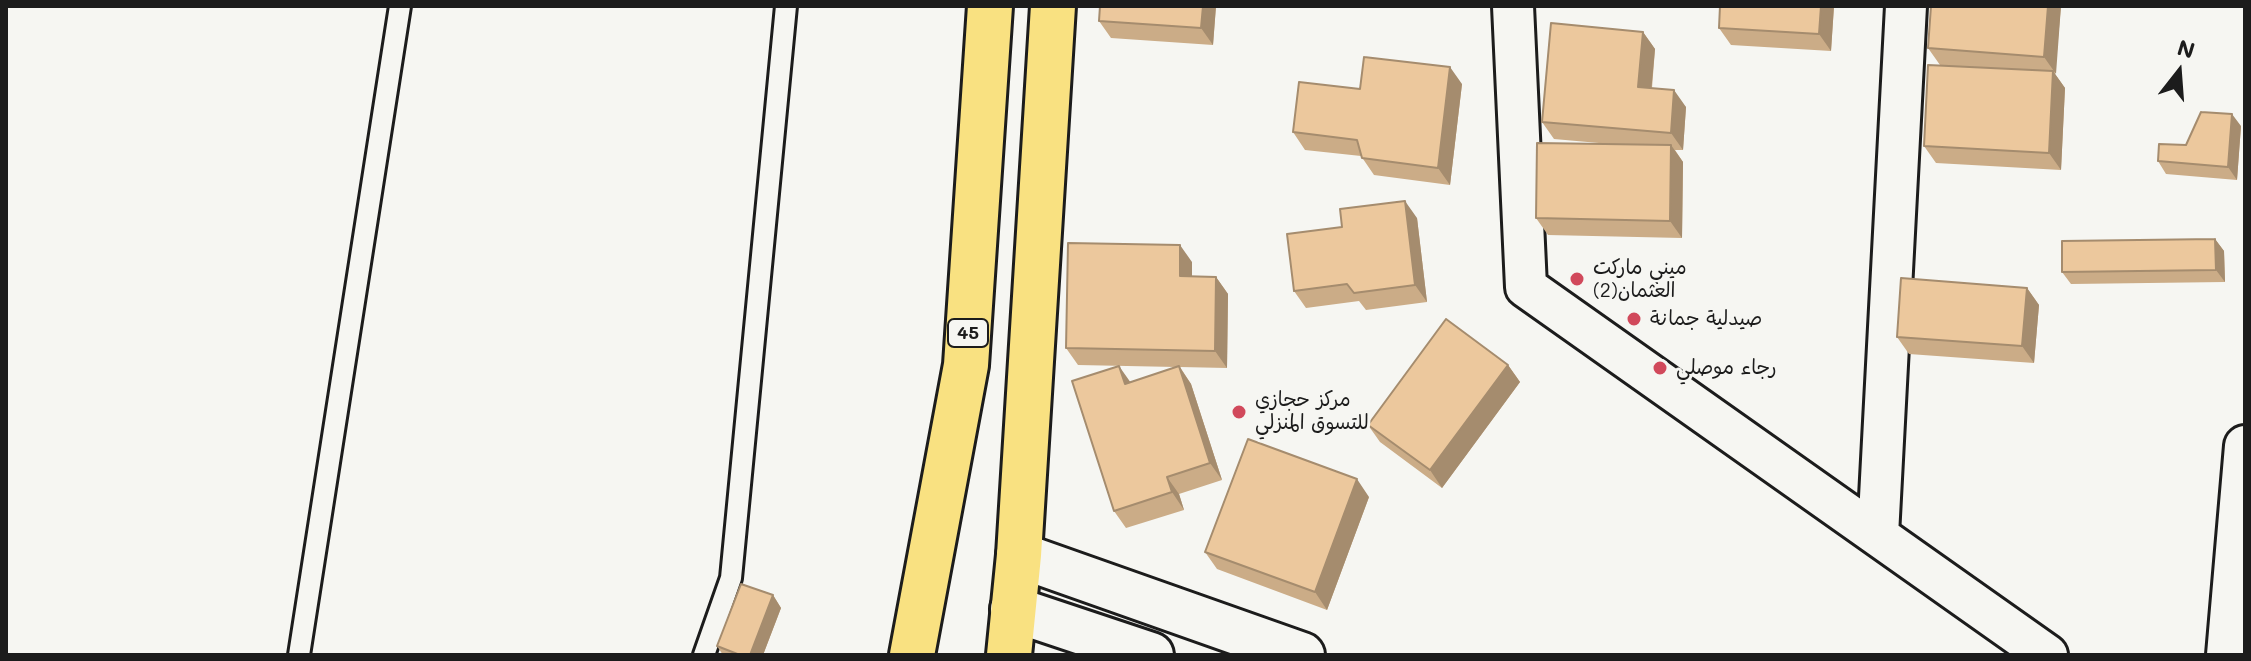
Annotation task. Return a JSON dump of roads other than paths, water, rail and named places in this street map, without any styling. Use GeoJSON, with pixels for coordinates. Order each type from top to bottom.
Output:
{"type":"FeatureCollection","features":[{"type":"Feature","properties":{"kind":"highway","name":"45"},"geometry":{"type":"LineString","coordinates":[[912,655],[966,365],[990,6]]}},
{"type":"Feature","properties":{"kind":"highway"},"geometry":{"type":"LineString","coordinates":[[1009,655],[1019,555],[1053,6]]}},
{"type":"Feature","properties":{"kind":"main road"},"geometry":{"type":"LineString","coordinates":[[1019,555],[1302,655]]}},
{"type":"Feature","properties":{"kind":"main road"},"geometry":{"type":"LineString","coordinates":[[1013,609],[1151,655]]}},
{"type":"Feature","properties":{"kind":"street"},"geometry":{"type":"LineString","coordinates":[[1513,6],[1526,287],[2047,655]]}},
{"type":"Feature","properties":{"kind":"street"},"geometry":{"type":"LineString","coordinates":[[1878,535],[1906,6]]}},
{"type":"Feature","properties":{"kind":"street"},"geometry":{"type":"LineString","coordinates":[[2227,655],[2245,446]]}},
{"type":"Feature","properties":{"kind":"lane"},"geometry":{"type":"LineString","coordinates":[[299,655],[400,6]]}},
{"type":"Feature","properties":{"kind":"lane"},"geometry":{"type":"LineString","coordinates":[[704,655],[731,578],[786,6]]}},
{"type":"Feature","properties":{"kind":"place","name":"ميني ماركت العثمان(2)"},"geometry":{"type":"Point","coordinates":[1577,279]}},
{"type":"Feature","properties":{"kind":"place","name":"صيدلية جمانة"},"geometry":{"type":"Point","coordinates":[1634,319]}},
{"type":"Feature","properties":{"kind":"place","name":"رجاء موصلي"},"geometry":{"type":"Point","coordinates":[1660,368]}},
{"type":"Feature","properties":{"kind":"place","name":"مركز حجازي للتسوق المنزلي"},"geometry":{"type":"Point","coordinates":[1239,412]}}]}
